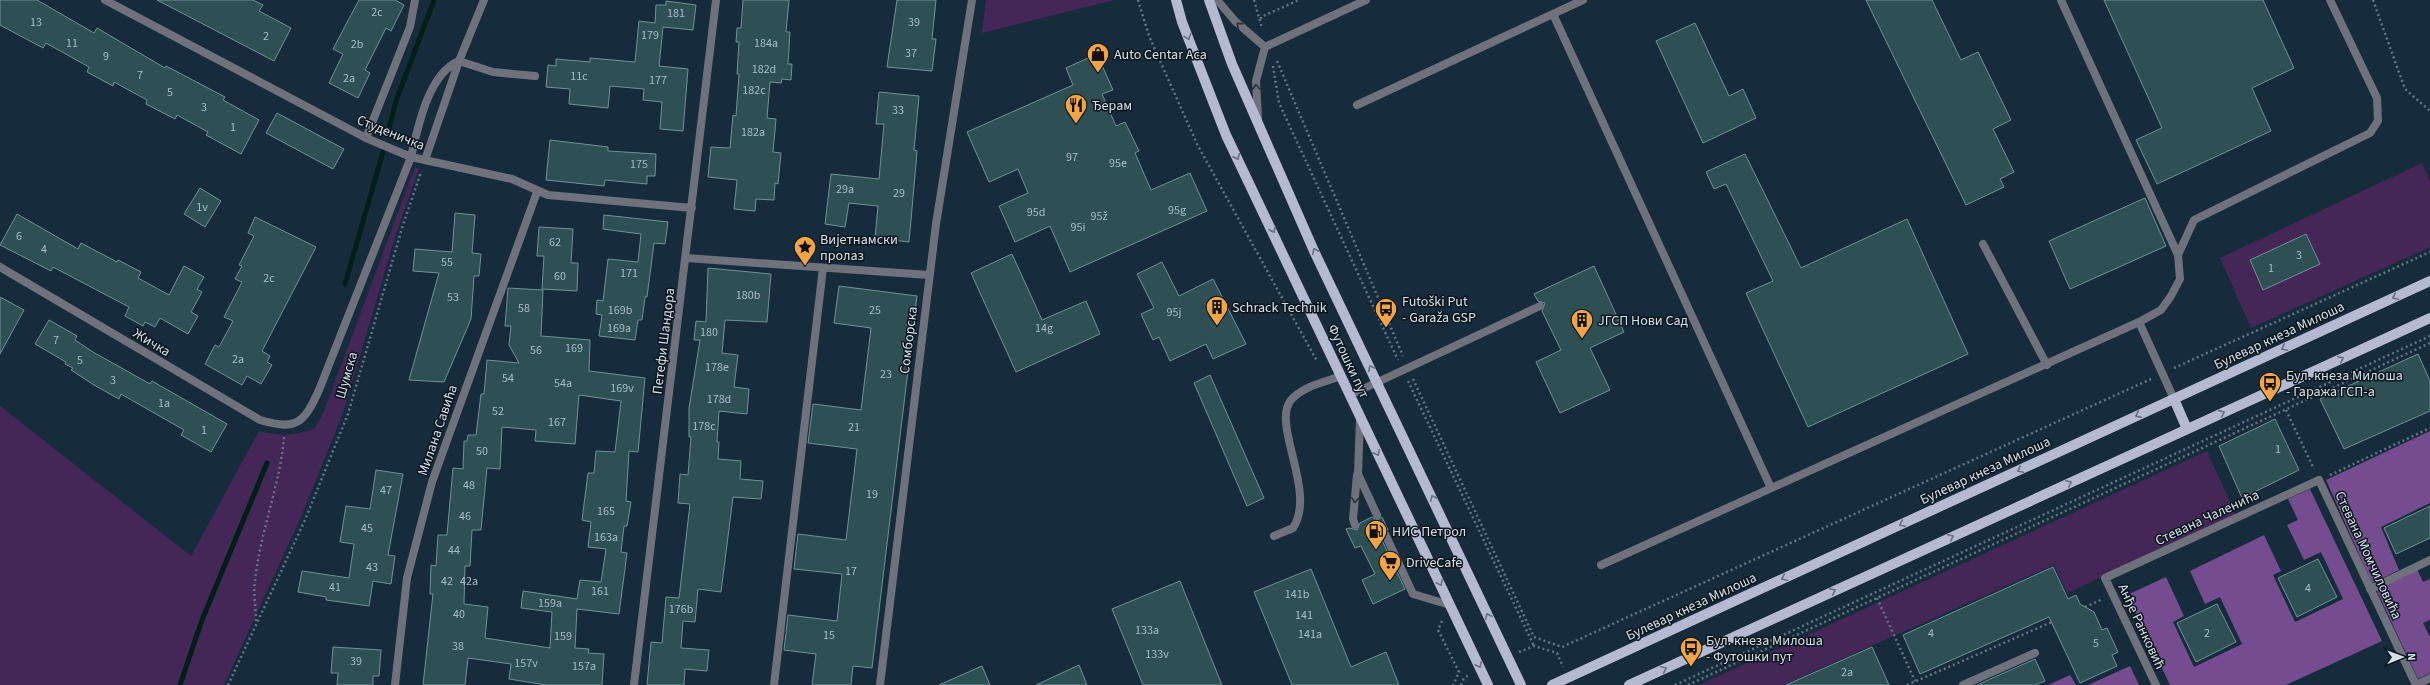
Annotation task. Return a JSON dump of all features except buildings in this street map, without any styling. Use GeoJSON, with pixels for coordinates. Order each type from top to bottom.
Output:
{"type":"FeatureCollection","features":[{"type":"Feature","properties":{"kind":"main road","name":"Футошки пут"},"geometry":{"type":"LineString","coordinates":[[1176,0],[1182,22],[1226,135],[1488,685]]}},
{"type":"Feature","properties":{"kind":"main road","name":"Футошки пут"},"geometry":{"type":"LineString","coordinates":[[1209,0],[1232,64],[1258,126],[1314,250],[1521,685]]}},
{"type":"Feature","properties":{"kind":"main road","name":"Булевар кнеза Милоша"},"geometry":{"type":"LineString","coordinates":[[1552,685],[2430,281]]}},
{"type":"Feature","properties":{"kind":"main road"},"geometry":{"type":"LineString","coordinates":[[1628,685],[2430,318]]}},
{"type":"Feature","properties":{"kind":"main road"},"geometry":{"type":"LineString","coordinates":[[2174,399],[2187,429]]}},
{"type":"Feature","properties":{"kind":"street","name":"Студеничка"},"geometry":{"type":"LineString","coordinates":[[105,0],[366,138],[411,157],[512,179],[537,192],[563,197],[692,208]]}},
{"type":"Feature","properties":{"kind":"street"},"geometry":{"type":"LineString","coordinates":[[366,138],[410,27],[415,0]]}},
{"type":"Feature","properties":{"kind":"street"},"geometry":{"type":"LineString","coordinates":[[425,160],[459,61],[484,0]]}},
{"type":"Feature","properties":{"kind":"street","name":"Петефи Шандора"},"geometry":{"type":"LineString","coordinates":[[634,685],[716,0]]}},
{"type":"Feature","properties":{"kind":"street","name":"Сомборска"},"geometry":{"type":"LineString","coordinates":[[880,685],[929,275],[972,0]]}},
{"type":"Feature","properties":{"kind":"street"},"geometry":{"type":"LineString","coordinates":[[1217,0],[1235,21],[1266,46]]}},
{"type":"Feature","properties":{"kind":"street"},"geometry":{"type":"LineString","coordinates":[[1258,126],[1256,81],[1266,46],[1366,0]]}},
{"type":"Feature","properties":{"kind":"street"},"geometry":{"type":"LineString","coordinates":[[1357,105],[1583,0]]}},
{"type":"Feature","properties":{"kind":"street"},"geometry":{"type":"LineString","coordinates":[[1601,565],[2047,365],[2140,322],[2161,310],[2171,296],[2180,278],[2178,255],[2061,0]]}},
{"type":"Feature","properties":{"kind":"street"},"geometry":{"type":"LineString","coordinates":[[2178,255],[2194,220],[2370,133],[2378,120],[2377,98],[2330,0]]}},
{"type":"Feature","properties":{"kind":"street"},"geometry":{"type":"LineString","coordinates":[[1552,14],[1771,488]]}},
{"type":"Feature","properties":{"kind":"street"},"geometry":{"type":"LineString","coordinates":[[459,61],[493,72],[535,76]]}},
{"type":"Feature","properties":{"kind":"street","name":"Шумска"},"geometry":{"type":"LineString","coordinates":[[296,424],[308,414],[319,390],[411,157],[420,116],[434,86],[449,65],[459,61]]}},
{"type":"Feature","properties":{"kind":"street","name":"Милана Савића"},"geometry":{"type":"LineString","coordinates":[[395,685],[408,578],[430,489],[537,192]]}},
{"type":"Feature","properties":{"kind":"street"},"geometry":{"type":"LineString","coordinates":[[1983,244],[2047,365]]}},
{"type":"Feature","properties":{"kind":"street"},"geometry":{"type":"LineString","coordinates":[[686,258],[929,275]]}},
{"type":"Feature","properties":{"kind":"street","name":"Жичка"},"geometry":{"type":"LineString","coordinates":[[0,267],[260,420],[276,425],[296,424]]}},
{"type":"Feature","properties":{"kind":"street"},"geometry":{"type":"LineString","coordinates":[[774,685],[823,268]]}},
{"type":"Feature","properties":{"kind":"street"},"geometry":{"type":"LineString","coordinates":[[1350,395],[1540,306]]}},
{"type":"Feature","properties":{"kind":"street"},"geometry":{"type":"LineString","coordinates":[[2140,322],[2174,399]]}},
{"type":"Feature","properties":{"kind":"street"},"geometry":{"type":"LineString","coordinates":[[1274,536],[1293,528],[1301,509],[1299,482],[1288,429],[1286,407],[1302,390],[1341,376]]}},
{"type":"Feature","properties":{"kind":"street"},"geometry":{"type":"LineString","coordinates":[[1355,525],[1353,519],[1358,474],[1360,418]]}},
{"type":"Feature","properties":{"kind":"street"},"geometry":{"type":"LineString","coordinates":[[1358,474],[1377,515]]}},
{"type":"Feature","properties":{"kind":"street","name":"Стевана Чаленића"},"geometry":{"type":"LineString","coordinates":[[2105,578],[2319,480]]}},
{"type":"Feature","properties":{"kind":"street","name":"Стевана Момчиловића"},"geometry":{"type":"LineString","coordinates":[[2319,480],[2416,685]]}},
{"type":"Feature","properties":{"kind":"street"},"geometry":{"type":"LineString","coordinates":[[1386,534],[1393,555],[1413,594],[1450,605]]}},
{"type":"Feature","properties":{"kind":"street"},"geometry":{"type":"LineString","coordinates":[[2370,589],[2430,560]]}},
{"type":"Feature","properties":{"kind":"street","name":"Анђе Ранковић"},"geometry":{"type":"LineString","coordinates":[[2105,578],[2156,685]]}},
{"type":"Feature","properties":{"kind":"street"},"geometry":{"type":"LineString","coordinates":[[1963,685],[2035,654]]}},
{"type":"Feature","properties":{"kind":"street"},"geometry":{"type":"LineString","coordinates":[[2416,685],[2430,678]]}},
{"type":"Feature","properties":{"kind":"path"},"geometry":{"type":"LineString","coordinates":[[1138,0],[1149,36],[1197,144],[1328,380]]}},
{"type":"Feature","properties":{"kind":"path"},"geometry":{"type":"LineString","coordinates":[[1254,0],[1261,22],[1266,46],[1276,75],[1280,103],[1406,369],[1534,637],[1562,647],[2430,252]]}},
{"type":"Feature","properties":{"kind":"path"},"geometry":{"type":"LineString","coordinates":[[1261,22],[1261,17],[1299,0]]}},
{"type":"Feature","properties":{"kind":"path"},"geometry":{"type":"LineString","coordinates":[[2373,0],[2405,89],[2430,111]]}},
{"type":"Feature","properties":{"kind":"path"},"geometry":{"type":"LineString","coordinates":[[1277,61],[1406,369],[1534,646],[1557,653]]}},
{"type":"Feature","properties":{"kind":"path","name":"Шумска"},"geometry":{"type":"LineString","coordinates":[[228,685],[304,520],[348,414],[402,228],[425,160]]}},
{"type":"Feature","properties":{"kind":"path"},"geometry":{"type":"LineString","coordinates":[[1675,685],[2430,336]]}},
{"type":"Feature","properties":{"kind":"path"},"geometry":{"type":"LineString","coordinates":[[1688,685],[2430,343]]}},
{"type":"Feature","properties":{"kind":"path"},"geometry":{"type":"LineString","coordinates":[[2286,410],[2319,480],[2430,428]]}},
{"type":"Feature","properties":{"kind":"path"},"geometry":{"type":"LineString","coordinates":[[256,622],[254,582],[263,535],[282,460],[285,424]]}},
{"type":"Feature","properties":{"kind":"path"},"geometry":{"type":"LineString","coordinates":[[2085,607],[2113,595]]}},
{"type":"Feature","properties":{"kind":"path"},"geometry":{"type":"LineString","coordinates":[[1877,598],[1915,682]]}},
{"type":"Feature","properties":{"kind":"path"},"geometry":{"type":"LineString","coordinates":[[1450,605],[1438,630],[1459,672],[1453,685]]}},
{"type":"Feature","properties":{"kind":"path"},"geometry":{"type":"LineString","coordinates":[[1907,685],[2052,622]]}},
{"type":"Feature","properties":{"kind":"path"},"geometry":{"type":"LineString","coordinates":[[1462,685],[1464,678]]}},
{"type":"Feature","properties":{"kind":"shaded area"},"geometry":{"type":"Polygon","coordinates":[[[986,0],[1115,0],[982,33],[986,0]]]}},
{"type":"Feature","properties":{"kind":"shaded area"},"geometry":{"type":"Polygon","coordinates":[[[2422,163],[2430,181],[2430,247],[2251,328],[2220,258],[2422,163]]]}},
{"type":"Feature","properties":{"kind":"shaded area"},"geometry":{"type":"Polygon","coordinates":[[[415,167],[419,169],[396,234],[343,413],[301,517],[224,685],[0,685],[0,406],[191,556],[259,431],[274,434],[294,434],[315,428],[324,411],[415,167]]]}},
{"type":"Feature","properties":{"kind":"shaded area"},"geometry":{"type":"Polygon","coordinates":[[[2430,431],[2430,503],[2381,527],[2399,570],[2372,583],[2326,480],[2430,431]]]}},
{"type":"Feature","properties":{"kind":"shaded area"},"geometry":{"type":"Polygon","coordinates":[[[2207,451],[2236,515],[2067,593],[2054,565],[1783,685],[1699,685],[2207,451]]]}},
{"type":"Feature","properties":{"kind":"shaded area"},"geometry":{"type":"Polygon","coordinates":[[[2310,489],[2382,641],[2286,685],[2170,685],[2127,595],[2166,577],[2184,616],[2173,622],[2194,667],[2242,644],[2220,597],[2205,604],[2190,571],[2264,535],[2281,571],[2273,575],[2295,622],[2343,599],[2321,552],[2304,560],[2287,525],[2298,520],[2288,499],[2310,489]]]}},
{"type":"Feature","properties":{"kind":"shaded area"},"geometry":{"type":"Polygon","coordinates":[[[2417,569],[2423,582],[2430,579],[2430,620],[2423,623],[2430,637],[2430,673],[2418,679],[2376,589],[2417,569]]]}},
{"type":"Feature","properties":{"kind":"shaded area"},"geometry":{"type":"Polygon","coordinates":[[[2130,666],[2139,685],[2088,685],[2130,666]]]}},
{"type":"Feature","properties":{"kind":"shaded area"},"geometry":{"type":"Polygon","coordinates":[[[2070,675],[2076,685],[2048,685],[2070,675]]]}},
{"type":"Feature","properties":{"kind":"waterway"},"geometry":{"type":"LineString","coordinates":[[388,132],[396,101],[434,0]]}},
{"type":"Feature","properties":{"kind":"waterway"},"geometry":{"type":"LineString","coordinates":[[345,284],[383,152]]}},
{"type":"Feature","properties":{"kind":"waterway"},"geometry":{"type":"LineString","coordinates":[[180,685],[202,620],[267,463]]}},
{"type":"Feature","properties":{"kind":"place","name":"Auto Centar Aca"},"geometry":{"type":"Point","coordinates":[1098,74]}},
{"type":"Feature","properties":{"kind":"place","name":"Ђерам"},"geometry":{"type":"Point","coordinates":[1076,124]}},
{"type":"Feature","properties":{"kind":"place","name":"Вијетнамски пролаз"},"geometry":{"type":"Point","coordinates":[805,266]}},
{"type":"Feature","properties":{"kind":"place","name":"Schrack Technik"},"geometry":{"type":"Point","coordinates":[1217,326]}},
{"type":"Feature","properties":{"kind":"place","name":"Futoški Put - Garaža GSP"},"geometry":{"type":"Point","coordinates":[1386,328]}},
{"type":"Feature","properties":{"kind":"place","name":"ЈГСП Нови Сад"},"geometry":{"type":"Point","coordinates":[1582,340]}},
{"type":"Feature","properties":{"kind":"place","name":"Бул. кнеза Милоша - Гаража ГСП-а"},"geometry":{"type":"Point","coordinates":[2270,402]}},
{"type":"Feature","properties":{"kind":"place","name":"НИС Петрол"},"geometry":{"type":"Point","coordinates":[1376,550]}},
{"type":"Feature","properties":{"kind":"place","name":"DriveCafe"},"geometry":{"type":"Point","coordinates":[1390,582]}},
{"type":"Feature","properties":{"kind":"place","name":"Бул. кнеза Милоша - Футошки пут"},"geometry":{"type":"Point","coordinates":[1691,668]}}]}
